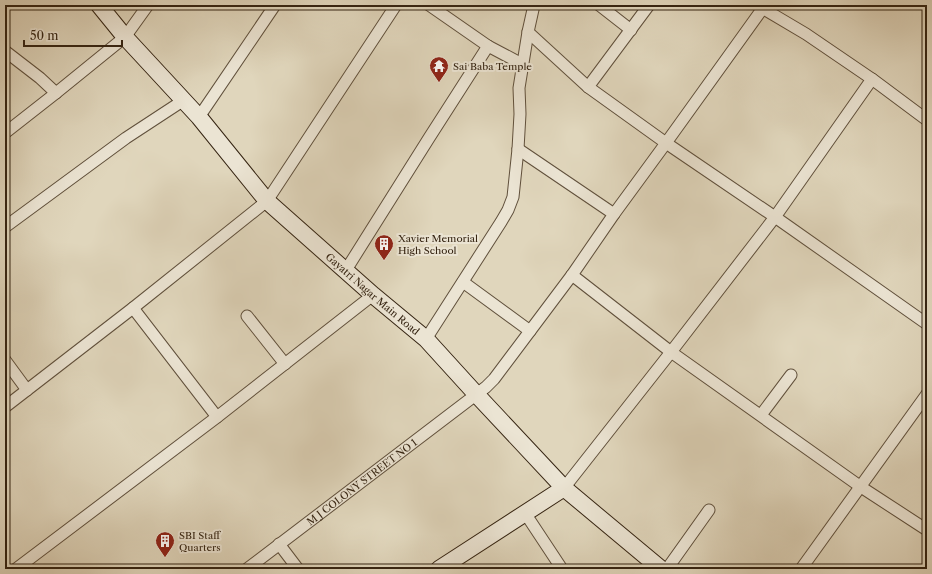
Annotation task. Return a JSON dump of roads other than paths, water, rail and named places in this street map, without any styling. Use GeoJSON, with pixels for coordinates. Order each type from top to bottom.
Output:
{"type":"FeatureCollection","features":[{"type":"Feature","properties":{"kind":"street","name":"Gayatri Nagar Main Road"},"geometry":{"type":"LineString","coordinates":[[99,5],[125,37],[199,117],[267,202],[346,270],[373,296],[426,339],[564,488],[661,569]]}},
{"type":"Feature","properties":{"kind":"street"},"geometry":{"type":"LineString","coordinates":[[5,133],[125,37],[148,5]]}},
{"type":"Feature","properties":{"kind":"street"},"geometry":{"type":"LineString","coordinates":[[199,117],[275,5]]}},
{"type":"Feature","properties":{"kind":"street"},"geometry":{"type":"LineString","coordinates":[[5,407],[267,202],[396,5]]}},
{"type":"Feature","properties":{"kind":"street"},"geometry":{"type":"LineString","coordinates":[[430,5],[488,46],[522,64]]}},
{"type":"Feature","properties":{"kind":"street"},"geometry":{"type":"LineString","coordinates":[[426,339],[501,222],[513,197],[520,114],[519,88],[522,64],[534,5]]}},
{"type":"Feature","properties":{"kind":"street"},"geometry":{"type":"LineString","coordinates":[[599,5],[631,30]]}},
{"type":"Feature","properties":{"kind":"street"},"geometry":{"type":"LineString","coordinates":[[588,87],[649,5]]}},
{"type":"Feature","properties":{"kind":"street"},"geometry":{"type":"LineString","coordinates":[[760,6],[806,34],[872,79],[927,120]]}},
{"type":"Feature","properties":{"kind":"street","name":"M J COLONY STREET NO 1"},"geometry":{"type":"LineString","coordinates":[[246,569],[486,387],[494,379],[572,275],[666,143],[760,6]]}},
{"type":"Feature","properties":{"kind":"street"},"geometry":{"type":"LineString","coordinates":[[528,32],[588,87],[666,143],[775,217],[927,324]]}},
{"type":"Feature","properties":{"kind":"street"},"geometry":{"type":"LineString","coordinates":[[346,270],[488,46]]}},
{"type":"Feature","properties":{"kind":"street"},"geometry":{"type":"LineString","coordinates":[[5,51],[40,78],[56,93]]}},
{"type":"Feature","properties":{"kind":"street"},"geometry":{"type":"LineString","coordinates":[[439,569],[564,488],[775,217],[872,79]]}},
{"type":"Feature","properties":{"kind":"street"},"geometry":{"type":"LineString","coordinates":[[5,226],[126,138],[184,100]]}},
{"type":"Feature","properties":{"kind":"street"},"geometry":{"type":"LineString","coordinates":[[518,149],[614,214]]}},
{"type":"Feature","properties":{"kind":"street"},"geometry":{"type":"LineString","coordinates":[[572,275],[671,352],[861,487],[927,530]]}},
{"type":"Feature","properties":{"kind":"street"},"geometry":{"type":"LineString","coordinates":[[463,282],[530,331]]}},
{"type":"Feature","properties":{"kind":"street"},"geometry":{"type":"LineString","coordinates":[[16,569],[217,417],[373,296]]}},
{"type":"Feature","properties":{"kind":"street"},"geometry":{"type":"LineString","coordinates":[[133,308],[217,417]]}},
{"type":"Feature","properties":{"kind":"street"},"geometry":{"type":"LineString","coordinates":[[247,316],[285,364]]}},
{"type":"Feature","properties":{"kind":"street"},"geometry":{"type":"LineString","coordinates":[[5,360],[27,390]]}},
{"type":"Feature","properties":{"kind":"street"},"geometry":{"type":"LineString","coordinates":[[761,415],[791,375]]}},
{"type":"Feature","properties":{"kind":"street"},"geometry":{"type":"LineString","coordinates":[[801,569],[927,394]]}},
{"type":"Feature","properties":{"kind":"street"},"geometry":{"type":"LineString","coordinates":[[667,569],[709,510]]}},
{"type":"Feature","properties":{"kind":"street"},"geometry":{"type":"LineString","coordinates":[[525,513],[562,569]]}},
{"type":"Feature","properties":{"kind":"street"},"geometry":{"type":"LineString","coordinates":[[279,544],[298,569]]}},
{"type":"Feature","properties":{"kind":"place","name":"Sai Baba Temple"},"geometry":{"type":"Point","coordinates":[439,83]}},
{"type":"Feature","properties":{"kind":"place","name":"Xavier Memorial High School"},"geometry":{"type":"Point","coordinates":[384,261]}},
{"type":"Feature","properties":{"kind":"place","name":"SBI Staff Quarters"},"geometry":{"type":"Point","coordinates":[165,558]}}]}
